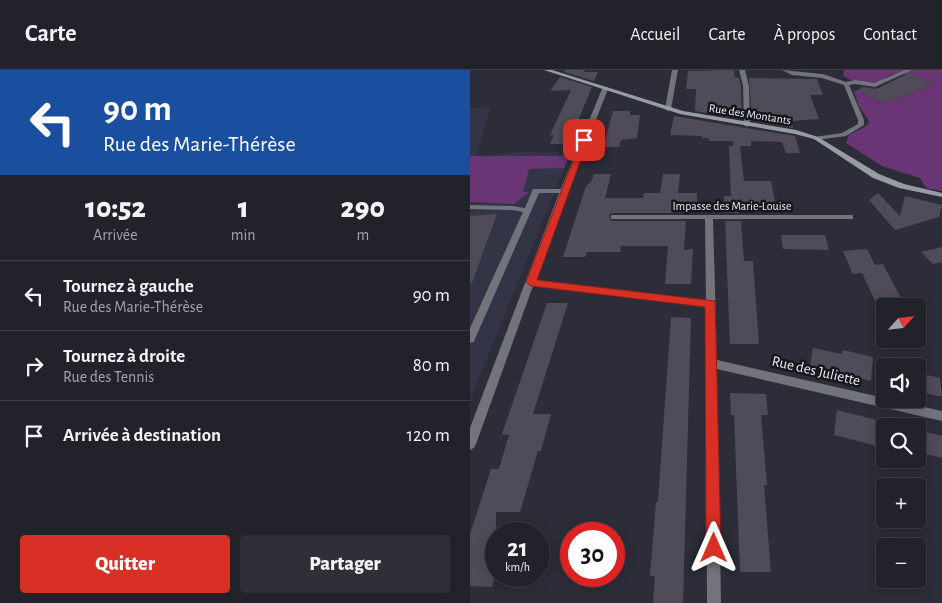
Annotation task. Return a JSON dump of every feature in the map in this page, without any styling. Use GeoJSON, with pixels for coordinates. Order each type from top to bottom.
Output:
{"type":"FeatureCollection","features":[{"type":"Feature","properties":{"kind":"street","name":"Rue des Montants"},"geometry":{"type":"LineString","coordinates":[[547,70],[668,109],[796,132],[816,138],[876,176],[902,186],[942,195]]}},
{"type":"Feature","properties":{"kind":"street"},"geometry":{"type":"LineString","coordinates":[[668,109],[675,70]]}},
{"type":"Feature","properties":{"kind":"street"},"geometry":{"type":"LineString","coordinates":[[742,70],[746,86],[747,124]]}},
{"type":"Feature","properties":{"kind":"street"},"geometry":{"type":"LineString","coordinates":[[785,70],[792,73],[822,76],[846,84],[855,82],[875,85],[909,70]]}},
{"type":"Feature","properties":{"kind":"street"},"geometry":{"type":"LineString","coordinates":[[816,138],[844,135],[861,125],[861,120],[846,84]]}},
{"type":"Feature","properties":{"kind":"street"},"geometry":{"type":"LineString","coordinates":[[470,444],[564,190],[605,89]]}},
{"type":"Feature","properties":{"kind":"street"},"geometry":{"type":"LineString","coordinates":[[470,339],[536,190],[564,190]]}},
{"type":"Feature","properties":{"kind":"street"},"geometry":{"type":"LineString","coordinates":[[470,207],[512,208],[527,211]]}},
{"type":"Feature","properties":{"kind":"street","name":"Impasse des Marie-Louise"},"geometry":{"type":"LineString","coordinates":[[614,217],[850,217]]}},
{"type":"Feature","properties":{"kind":"street"},"geometry":{"type":"LineString","coordinates":[[709,217],[714,603]]}},
{"type":"Feature","properties":{"kind":"street"},"geometry":{"type":"LineString","coordinates":[[531,282],[711,304]]}},
{"type":"Feature","properties":{"kind":"street","name":"Rue des Juliette"},"geometry":{"type":"LineString","coordinates":[[712,363],[942,416]]}},
{"type":"Feature","properties":{"kind":"shaded area"},"geometry":{"type":"Polygon","coordinates":[[[844,70],[942,70],[942,191],[926,188],[920,178],[882,166],[846,143],[849,135],[868,125],[869,121],[859,106],[854,92],[857,90],[884,103],[934,84],[905,74],[893,75],[873,83],[859,82],[843,75],[844,70]]]}},
{"type":"Feature","properties":{"kind":"shaded area"},"geometry":{"type":"Polygon","coordinates":[[[491,107],[476,156],[522,152],[570,154],[470,400],[470,108],[491,107]]]}},
{"type":"Feature","properties":{"kind":"shaded area"},"geometry":{"type":"Polygon","coordinates":[[[470,156],[569,157],[564,168],[529,169],[523,192],[529,192],[514,204],[470,202],[470,156]]]}},
{"type":"Feature","properties":{"kind":"building"},"geometry":{"type":"Polygon","coordinates":[[[565,70],[598,72],[594,81],[564,72],[565,70]]]}},
{"type":"Feature","properties":{"kind":"building"},"geometry":{"type":"Polygon","coordinates":[[[734,70],[735,78],[739,78],[741,86],[742,119],[695,111],[696,89],[686,89],[688,71],[734,70]]]}},
{"type":"Feature","properties":{"kind":"building"},"geometry":{"type":"Polygon","coordinates":[[[909,73],[934,84],[884,103],[857,90],[863,87],[876,89],[909,73]]]}},
{"type":"Feature","properties":{"kind":"building"},"geometry":{"type":"Polygon","coordinates":[[[560,77],[592,87],[575,128],[573,128],[566,144],[550,144],[554,135],[550,135],[571,90],[550,91],[560,77]]]}},
{"type":"Feature","properties":{"kind":"building"},"geometry":{"type":"Polygon","coordinates":[[[749,78],[817,79],[823,95],[810,95],[819,119],[791,121],[793,128],[752,121],[749,78]]]}},
{"type":"Feature","properties":{"kind":"building"},"geometry":{"type":"Polygon","coordinates":[[[613,111],[630,111],[630,115],[640,115],[637,138],[621,140],[619,147],[603,147],[613,111]]]}},
{"type":"Feature","properties":{"kind":"building"},"geometry":{"type":"Polygon","coordinates":[[[674,116],[795,136],[800,153],[786,153],[782,142],[751,141],[751,146],[740,146],[744,181],[771,181],[776,207],[740,207],[740,213],[724,213],[724,196],[731,196],[729,146],[733,146],[733,141],[709,141],[709,138],[702,138],[702,136],[670,135],[674,116]]]}},
{"type":"Feature","properties":{"kind":"building"},"geometry":{"type":"Polygon","coordinates":[[[594,174],[611,174],[605,198],[643,198],[644,193],[660,193],[663,174],[680,174],[678,193],[697,193],[697,207],[687,207],[686,213],[611,213],[609,215],[611,221],[686,221],[684,250],[693,249],[691,284],[665,284],[668,246],[621,246],[620,252],[587,252],[585,257],[563,257],[586,186],[591,182],[594,174]]]}},
{"type":"Feature","properties":{"kind":"building"},"geometry":{"type":"Polygon","coordinates":[[[878,193],[900,216],[905,196],[942,205],[939,217],[895,230],[869,200],[878,193]]]}},
{"type":"Feature","properties":{"kind":"building"},"geometry":{"type":"Polygon","coordinates":[[[497,214],[472,283],[470,283],[470,216],[497,214]]]}},
{"type":"Feature","properties":{"kind":"building"},"geometry":{"type":"Polygon","coordinates":[[[725,221],[741,221],[744,261],[753,261],[759,344],[730,344],[725,221]]]}},
{"type":"Feature","properties":{"kind":"building"},"geometry":{"type":"Polygon","coordinates":[[[781,235],[825,235],[829,250],[783,249],[781,235]]]}},
{"type":"Feature","properties":{"kind":"building"},"geometry":{"type":"Polygon","coordinates":[[[942,247],[942,262],[933,264],[921,252],[942,247]]]}},
{"type":"Feature","properties":{"kind":"building"},"geometry":{"type":"Polygon","coordinates":[[[867,249],[875,265],[883,264],[901,298],[876,298],[876,303],[862,273],[853,274],[843,251],[867,249]]]}},
{"type":"Feature","properties":{"kind":"building"},"geometry":{"type":"Polygon","coordinates":[[[547,303],[568,303],[533,414],[551,414],[541,451],[538,451],[520,512],[496,512],[496,522],[485,522],[485,587],[470,586],[470,534],[491,469],[499,469],[509,435],[502,434],[547,303]]]}},
{"type":"Feature","properties":{"kind":"building"},"geometry":{"type":"Polygon","coordinates":[[[671,317],[691,318],[683,603],[653,603],[655,576],[650,576],[656,502],[658,502],[671,317]]]}},
{"type":"Feature","properties":{"kind":"building"},"geometry":{"type":"Polygon","coordinates":[[[813,348],[842,354],[843,350],[873,357],[871,381],[810,366],[813,348]]]}},
{"type":"Feature","properties":{"kind":"building"},"geometry":{"type":"Polygon","coordinates":[[[926,375],[940,378],[942,397],[926,393],[926,375]]]}},
{"type":"Feature","properties":{"kind":"building"},"geometry":{"type":"Polygon","coordinates":[[[730,393],[766,394],[768,415],[761,415],[767,485],[764,485],[771,572],[740,572],[734,415],[731,415],[730,393]]]}},
{"type":"Feature","properties":{"kind":"building"},"geometry":{"type":"Polygon","coordinates":[[[837,410],[876,420],[876,446],[834,435],[837,410]]]}},
{"type":"Feature","properties":{"kind":"building"},"geometry":{"type":"Polygon","coordinates":[[[926,432],[942,436],[942,458],[926,454],[926,432]]]}},
{"type":"Feature","properties":{"kind":"route"},"geometry":{"type":"LineString","coordinates":[[584,140],[531,282],[711,304],[714,548]]}}]}
